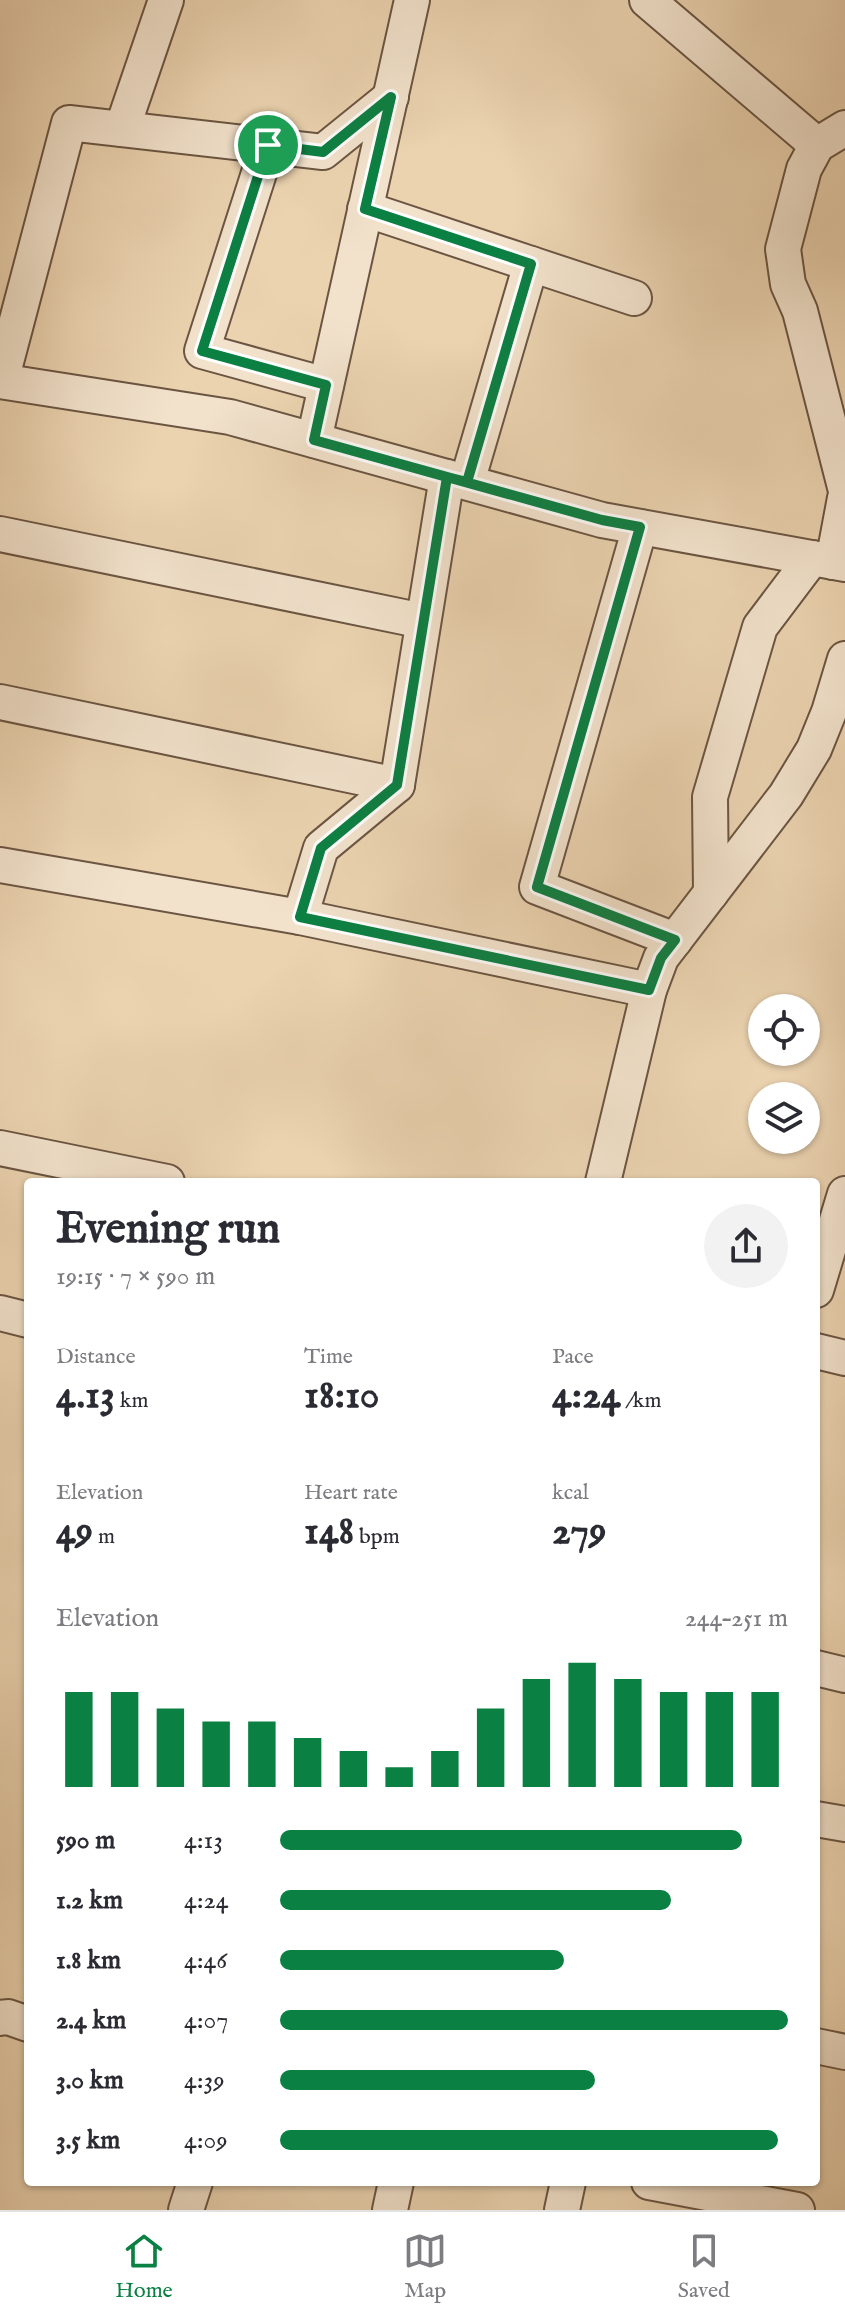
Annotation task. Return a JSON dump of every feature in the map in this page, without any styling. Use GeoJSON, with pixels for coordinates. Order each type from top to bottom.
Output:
{"type":"FeatureCollection","features":[{"type":"Feature","properties":{"kind":"street"},"geometry":{"type":"LineString","coordinates":[[122,129],[166,0]]}},
{"type":"Feature","properties":{"kind":"street"},"geometry":{"type":"LineString","coordinates":[[314,440],[412,0]]}},
{"type":"Feature","properties":{"kind":"street"},"geometry":{"type":"LineString","coordinates":[[647,0],[831,136],[804,169],[783,249],[788,284],[800,311],[845,487]]}},
{"type":"Feature","properties":{"kind":"street"},"geometry":{"type":"LineString","coordinates":[[391,97],[323,152],[69,123],[1,381],[230,417],[602,520],[830,561]]}},
{"type":"Feature","properties":{"kind":"street"},"geometry":{"type":"LineString","coordinates":[[268,145],[202,351],[326,385]]}},
{"type":"Feature","properties":{"kind":"street"},"geometry":{"type":"LineString","coordinates":[[365,209],[634,298]]}},
{"type":"Feature","properties":{"kind":"street"},"geometry":{"type":"LineString","coordinates":[[300,917],[321,848],[397,785],[423,621],[457,480],[531,264]]}},
{"type":"Feature","properties":{"kind":"street"},"geometry":{"type":"LineString","coordinates":[[711,893],[710,797],[760,627],[830,561],[845,498]]}},
{"type":"Feature","properties":{"kind":"street"},"geometry":{"type":"LineString","coordinates":[[640,527],[537,887],[675,940]]}},
{"type":"Feature","properties":{"kind":"street"},"geometry":{"type":"LineString","coordinates":[[0,534],[423,621]]}},
{"type":"Feature","properties":{"kind":"street"},"geometry":{"type":"LineString","coordinates":[[604,1178],[649,990],[661,958],[786,795],[814,749],[845,659]]}},
{"type":"Feature","properties":{"kind":"street"},"geometry":{"type":"LineString","coordinates":[[0,702],[397,785]]}},
{"type":"Feature","properties":{"kind":"street"},"geometry":{"type":"LineString","coordinates":[[0,865],[300,917],[649,990]]}},
{"type":"Feature","properties":{"kind":"street"},"geometry":{"type":"LineString","coordinates":[[0,1148],[147,1178]]}},
{"type":"Feature","properties":{"kind":"street"},"geometry":{"type":"LineString","coordinates":[[820,1277],[845,1194]]}},
{"type":"Feature","properties":{"kind":"street"},"geometry":{"type":"LineString","coordinates":[[0,1313],[24,1319]]}},
{"type":"Feature","properties":{"kind":"street"},"geometry":{"type":"LineString","coordinates":[[820,1352],[845,1358]]}},
{"type":"Feature","properties":{"kind":"street"},"geometry":{"type":"LineString","coordinates":[[820,1669],[845,1675]]}},
{"type":"Feature","properties":{"kind":"street"},"geometry":{"type":"LineString","coordinates":[[820,1820],[845,1824]]}},
{"type":"Feature","properties":{"kind":"street"},"geometry":{"type":"LineString","coordinates":[[0,2018],[8,2017],[24,2023]]}},
{"type":"Feature","properties":{"kind":"street"},"geometry":{"type":"LineString","coordinates":[[820,2047],[845,2052]]}},
{"type":"Feature","properties":{"kind":"street"},"geometry":{"type":"LineString","coordinates":[[186,2210],[194,2186]]}},
{"type":"Feature","properties":{"kind":"street"},"geometry":{"type":"LineString","coordinates":[[390,2210],[395,2186]]}},
{"type":"Feature","properties":{"kind":"street"},"geometry":{"type":"LineString","coordinates":[[562,2210],[567,2186]]}},
{"type":"Feature","properties":{"kind":"street"},"geometry":{"type":"LineString","coordinates":[[670,2186],[797,2210]]}},
{"type":"Feature","properties":{"kind":"route"},"geometry":{"type":"LineString","coordinates":[[268,145],[202,351],[326,385],[314,440],[447,477],[602,520],[640,527],[537,887],[675,940],[661,958],[649,990],[300,917],[321,848],[397,785],[447,477],[467,482],[531,264],[365,209],[391,97],[323,152],[268,145]]}}]}
